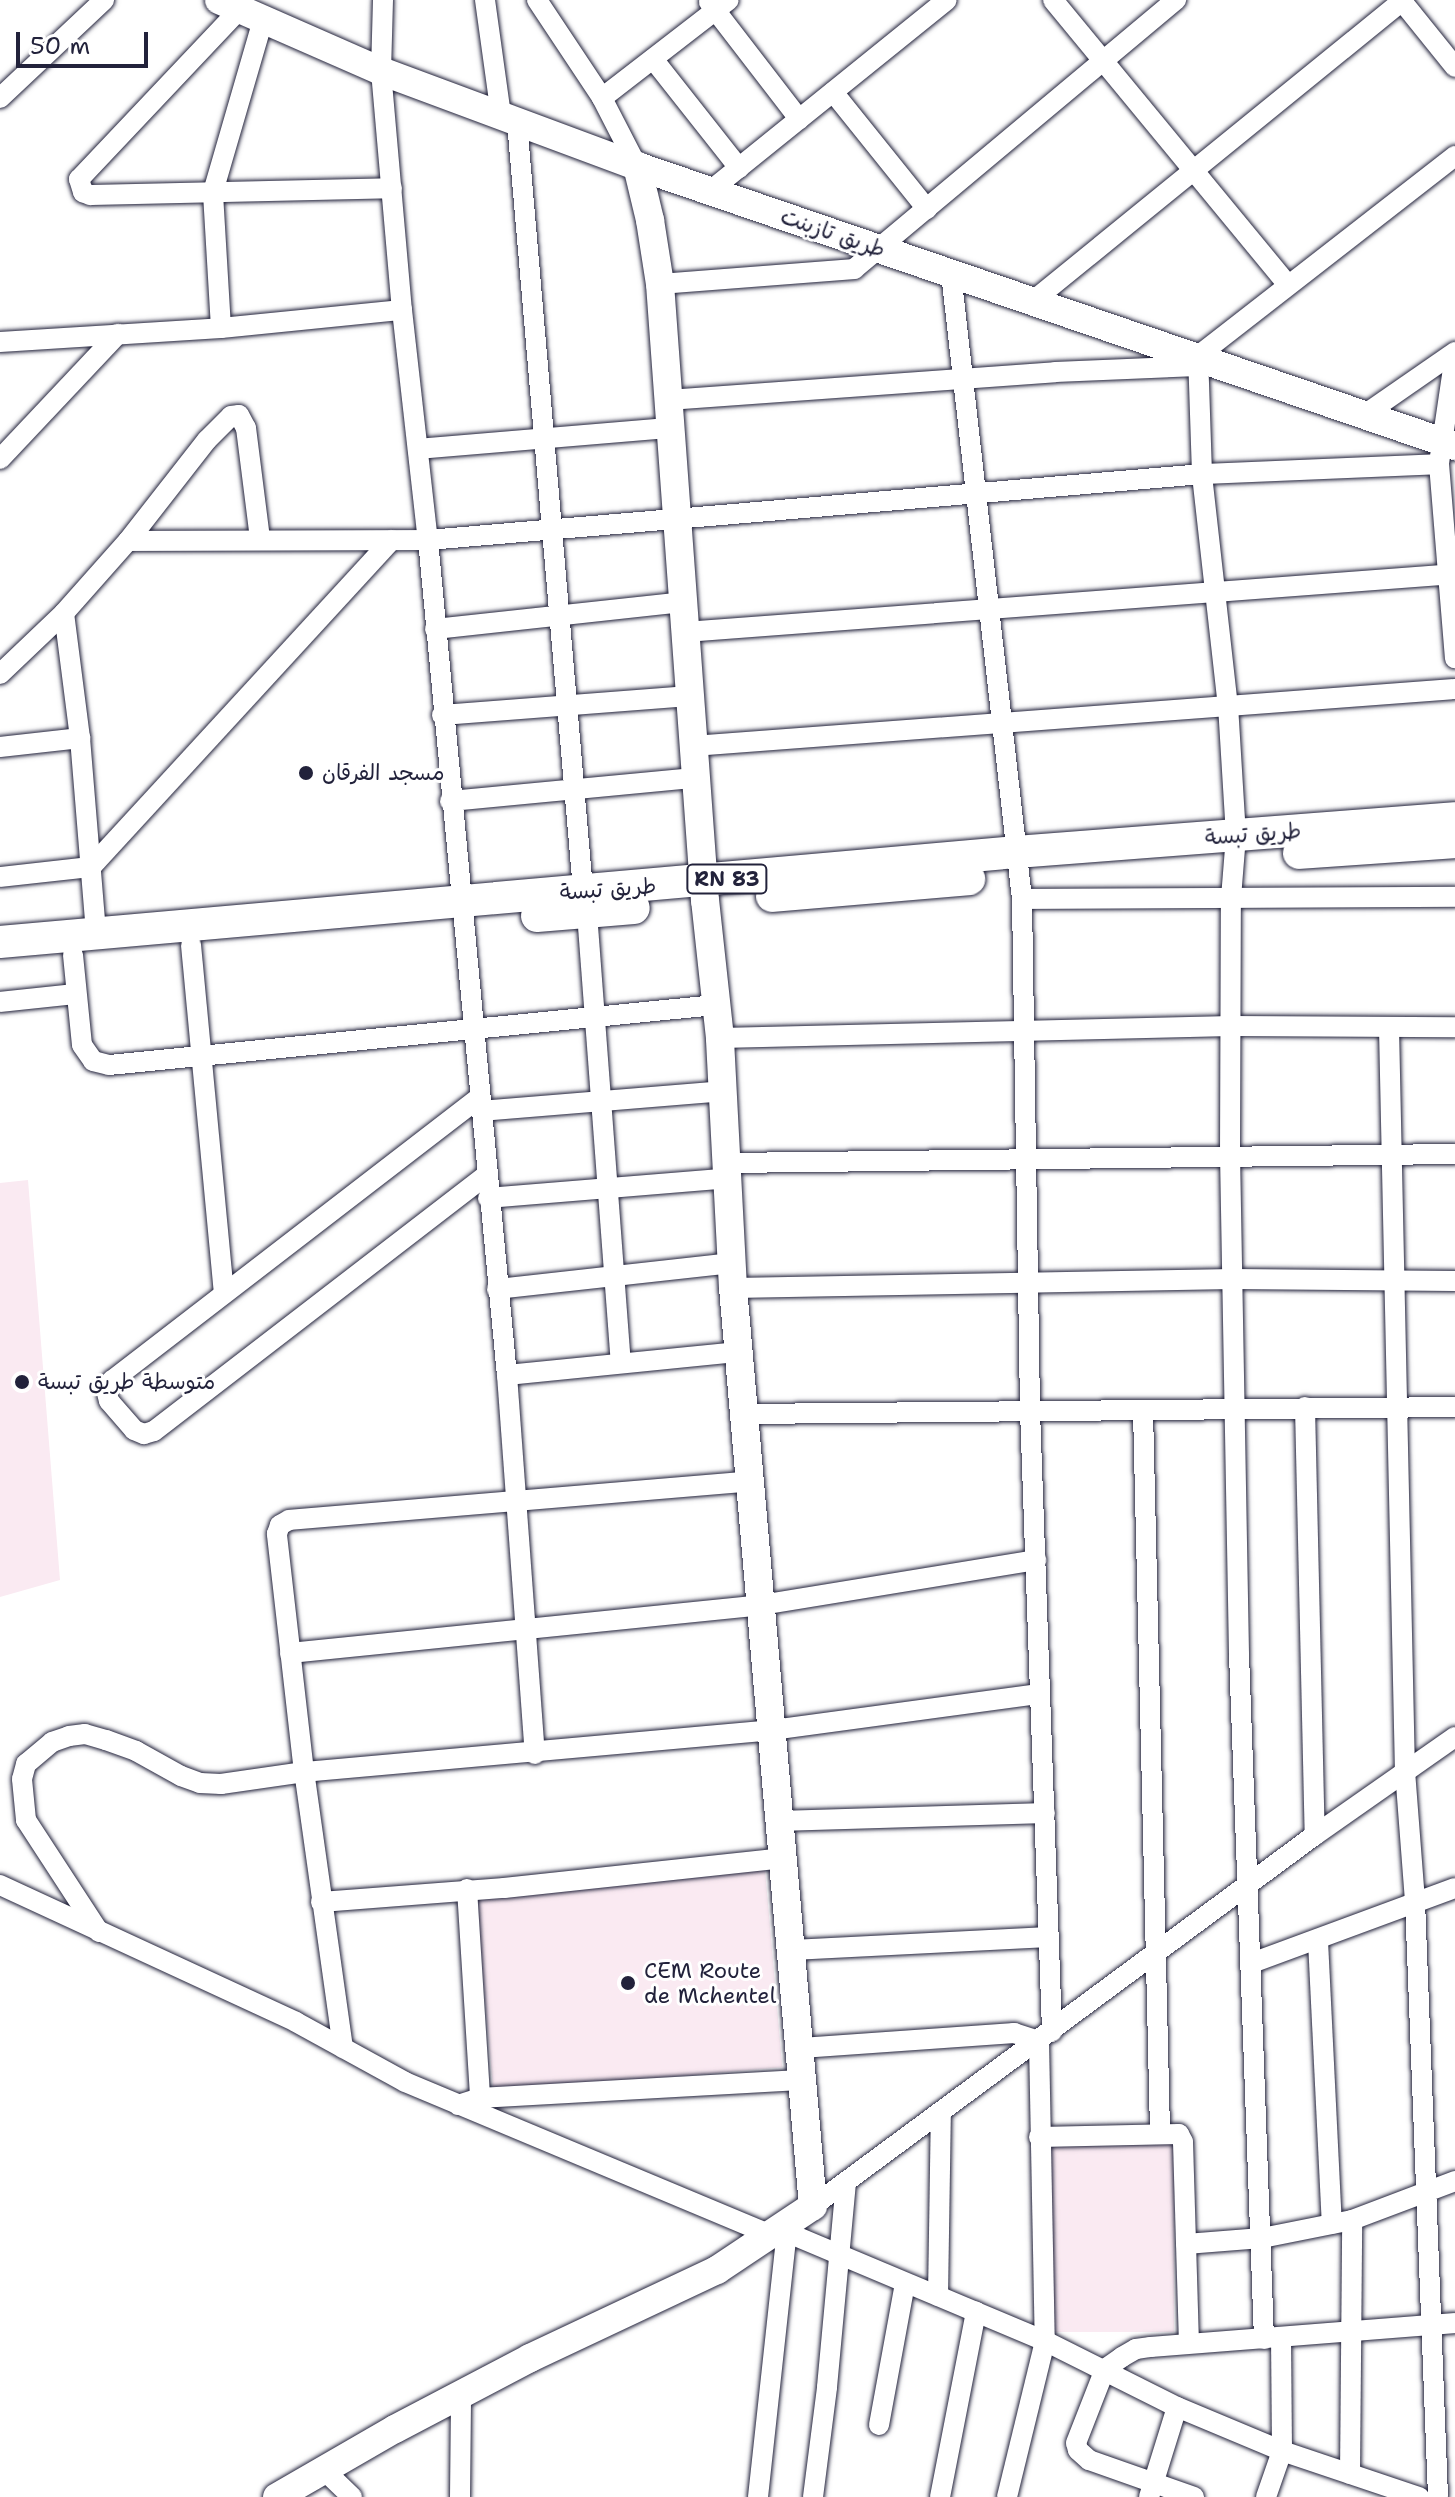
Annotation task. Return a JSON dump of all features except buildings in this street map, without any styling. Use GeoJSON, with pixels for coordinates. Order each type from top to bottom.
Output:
{"type":"FeatureCollection","features":[{"type":"Feature","properties":{"kind":"main road","name":"طريق تبسة"},"geometry":{"type":"LineString","coordinates":[[0,962],[84,944],[461,910],[704,891],[1019,875],[1455,818]]}},
{"type":"Feature","properties":{"kind":"main road","name":"طريق تبسة"},"geometry":{"type":"LineString","coordinates":[[1235,847],[1455,842]]}},
{"type":"Feature","properties":{"kind":"main road","name":"طريق تبسة"},"geometry":{"type":"LineString","coordinates":[[0,942],[191,945],[461,910]]}},
{"type":"Feature","properties":{"kind":"street"},"geometry":{"type":"LineString","coordinates":[[0,98],[104,0]]}},
{"type":"Feature","properties":{"kind":"street"},"geometry":{"type":"LineString","coordinates":[[383,0],[381,71],[507,1375],[535,1754]]}},
{"type":"Feature","properties":{"kind":"street"},"geometry":{"type":"LineString","coordinates":[[485,0],[509,119],[546,436],[610,1189],[621,1361]]}},
{"type":"Feature","properties":{"kind":"street"},"geometry":{"type":"LineString","coordinates":[[537,0],[602,98],[637,166],[650,220],[660,284],[695,778],[724,1091],[739,1352],[813,2206]]}},
{"type":"Feature","properties":{"kind":"street"},"geometry":{"type":"LineString","coordinates":[[710,191],[947,0]]}},
{"type":"Feature","properties":{"kind":"street"},"geometry":{"type":"LineString","coordinates":[[1053,0],[1287,284]]}},
{"type":"Feature","properties":{"kind":"street"},"geometry":{"type":"LineString","coordinates":[[660,284],[839,273],[854,269],[1176,0]]}},
{"type":"Feature","properties":{"kind":"street"},"geometry":{"type":"LineString","coordinates":[[1033,301],[1402,0],[1455,67]]}},
{"type":"Feature","properties":{"kind":"street"},"geometry":{"type":"LineString","coordinates":[[602,98],[718,4],[799,119]]}},
{"type":"Feature","properties":{"kind":"street"},"geometry":{"type":"LineString","coordinates":[[240,10],[79,179],[79,186],[90,195],[392,188]]}},
{"type":"Feature","properties":{"kind":"street"},"geometry":{"type":"LineString","coordinates":[[221,328],[213,192],[240,10]]}},
{"type":"Feature","properties":{"kind":"street","name":"طريق تازبنت"},"geometry":{"type":"LineString","coordinates":[[240,10],[381,71],[637,166],[1033,301],[1198,361],[1364,415],[1445,451]]}},
{"type":"Feature","properties":{"kind":"street"},"geometry":{"type":"LineString","coordinates":[[653,59],[739,168]]}},
{"type":"Feature","properties":{"kind":"street"},"geometry":{"type":"LineString","coordinates":[[833,92],[927,209]]}},
{"type":"Feature","properties":{"kind":"street"},"geometry":{"type":"LineString","coordinates":[[668,400],[1198,361],[1287,284],[1455,156]]}},
{"type":"Feature","properties":{"kind":"street"},"geometry":{"type":"LineString","coordinates":[[951,273],[1019,875],[1030,1410],[1049,1937],[1039,2137],[1045,2341],[1007,2497]]}},
{"type":"Feature","properties":{"kind":"street"},"geometry":{"type":"LineString","coordinates":[[0,342],[221,328],[402,310]]}},
{"type":"Feature","properties":{"kind":"street"},"geometry":{"type":"LineString","coordinates":[[0,459],[118,334]]}},
{"type":"Feature","properties":{"kind":"street"},"geometry":{"type":"LineString","coordinates":[[1364,415],[1455,354]]}},
{"type":"Feature","properties":{"kind":"street"},"geometry":{"type":"LineString","coordinates":[[1455,354],[1445,451],[1455,658]]}},
{"type":"Feature","properties":{"kind":"street"},"geometry":{"type":"LineString","coordinates":[[1198,361],[1202,474],[1228,707],[1235,847],[1231,898],[1230,1154],[1247,1887],[1262,2238],[1282,2451],[1266,2497]]}},
{"type":"Feature","properties":{"kind":"street"},"geometry":{"type":"LineString","coordinates":[[0,674],[64,613],[128,541],[207,440],[231,416],[239,415],[246,428],[260,539]]}},
{"type":"Feature","properties":{"kind":"street"},"geometry":{"type":"LineString","coordinates":[[418,449],[670,428]]}},
{"type":"Feature","properties":{"kind":"street"},"geometry":{"type":"LineString","coordinates":[[128,541],[428,540],[975,495],[1445,451]]}},
{"type":"Feature","properties":{"kind":"street"},"geometry":{"type":"LineString","coordinates":[[0,877],[91,867],[392,540]]}},
{"type":"Feature","properties":{"kind":"street"},"geometry":{"type":"LineString","coordinates":[[685,632],[1214,590],[1452,575]]}},
{"type":"Feature","properties":{"kind":"street"},"geometry":{"type":"LineString","coordinates":[[435,629],[683,602]]}},
{"type":"Feature","properties":{"kind":"street"},"geometry":{"type":"LineString","coordinates":[[64,613],[80,738],[91,867],[84,944],[75,994],[82,1045],[93,1061],[109,1065],[201,1057],[716,1005]]}},
{"type":"Feature","properties":{"kind":"street"},"geometry":{"type":"LineString","coordinates":[[693,746],[1001,726],[1455,689]]}},
{"type":"Feature","properties":{"kind":"street"},"geometry":{"type":"LineString","coordinates":[[442,715],[689,696]]}},
{"type":"Feature","properties":{"kind":"street"},"geometry":{"type":"LineString","coordinates":[[0,747],[80,738]]}},
{"type":"Feature","properties":{"kind":"street"},"geometry":{"type":"LineString","coordinates":[[450,801],[695,778]]}},
{"type":"Feature","properties":{"kind":"street"},"geometry":{"type":"LineString","coordinates":[[1019,875],[1231,898],[1455,897]]}},
{"type":"Feature","properties":{"kind":"street"},"geometry":{"type":"LineString","coordinates":[[191,945],[224,1292]]}},
{"type":"Feature","properties":{"kind":"street"},"geometry":{"type":"LineString","coordinates":[[0,1002],[75,994]]}},
{"type":"Feature","properties":{"kind":"street"},"geometry":{"type":"LineString","coordinates":[[720,1038],[1022,1029],[1455,1027]]}},
{"type":"Feature","properties":{"kind":"street"},"geometry":{"type":"LineString","coordinates":[[1389,1028],[1392,1279],[1405,1771],[1415,1901],[1438,2497]]}},
{"type":"Feature","properties":{"kind":"street"},"geometry":{"type":"LineString","coordinates":[[486,1175],[154,1431],[144,1434],[134,1430],[109,1401],[106,1389],[112,1380],[224,1292],[481,1104],[724,1091]]}},
{"type":"Feature","properties":{"kind":"street"},"geometry":{"type":"LineString","coordinates":[[488,1198],[610,1189],[729,1170],[1024,1156],[1455,1154]]}},
{"type":"Feature","properties":{"kind":"street"},"geometry":{"type":"LineString","coordinates":[[497,1289],[614,1276],[734,1275],[1027,1281],[1455,1281]]}},
{"type":"Feature","properties":{"kind":"street"},"geometry":{"type":"LineString","coordinates":[[507,1375],[621,1361],[739,1352]]}},
{"type":"Feature","properties":{"kind":"street"},"geometry":{"type":"LineString","coordinates":[[1305,1407],[1315,1835]]}},
{"type":"Feature","properties":{"kind":"street"},"geometry":{"type":"LineString","coordinates":[[744,1414],[1455,1407]]}},
{"type":"Feature","properties":{"kind":"street"},"geometry":{"type":"LineString","coordinates":[[1143,1410],[1160,2132]]}},
{"type":"Feature","properties":{"kind":"street"},"geometry":{"type":"LineString","coordinates":[[343,2048],[304,1772],[277,1534],[280,1525],[289,1520],[750,1481]]}},
{"type":"Feature","properties":{"kind":"street"},"geometry":{"type":"LineString","coordinates":[[290,1653],[761,1605],[1036,1560]]}},
{"type":"Feature","properties":{"kind":"street"},"geometry":{"type":"LineString","coordinates":[[99,1932],[26,1820],[22,1779],[26,1764],[52,1742],[85,1734],[106,1740],[200,1783],[772,1730],[1039,1694]]}},
{"type":"Feature","properties":{"kind":"street"},"geometry":{"type":"LineString","coordinates":[[277,2497],[461,2394],[530,2358],[704,2277],[780,2232],[1315,1835],[1455,1737]]}},
{"type":"Feature","properties":{"kind":"street"},"geometry":{"type":"LineString","coordinates":[[780,1821],[1045,1813]]}},
{"type":"Feature","properties":{"kind":"street"},"geometry":{"type":"LineString","coordinates":[[321,1902],[504,1888],[784,1858]]}},
{"type":"Feature","properties":{"kind":"street"},"geometry":{"type":"LineString","coordinates":[[0,1885],[296,2022],[405,2082],[458,2105],[840,2253],[1045,2341],[1177,2407],[1282,2451],[1419,2497]]}},
{"type":"Feature","properties":{"kind":"street"},"geometry":{"type":"LineString","coordinates":[[1252,1963],[1455,1888]]}},
{"type":"Feature","properties":{"kind":"street"},"geometry":{"type":"LineString","coordinates":[[467,1889],[480,2098]]}},
{"type":"Feature","properties":{"kind":"street"},"geometry":{"type":"LineString","coordinates":[[792,1950],[1049,1937]]}},
{"type":"Feature","properties":{"kind":"street"},"geometry":{"type":"LineString","coordinates":[[1318,1941],[1352,2332],[1350,2474]]}},
{"type":"Feature","properties":{"kind":"street"},"geometry":{"type":"LineString","coordinates":[[801,2048],[1014,2033],[1045,2036]]}},
{"type":"Feature","properties":{"kind":"street"},"geometry":{"type":"LineString","coordinates":[[458,2105],[480,2098],[803,2080]]}},
{"type":"Feature","properties":{"kind":"street"},"geometry":{"type":"LineString","coordinates":[[938,2296],[941,2112]]}},
{"type":"Feature","properties":{"kind":"street"},"geometry":{"type":"LineString","coordinates":[[1039,2137],[1160,2132],[1179,2134],[1183,2142],[1189,2343]]}},
{"type":"Feature","properties":{"kind":"street"},"geometry":{"type":"LineString","coordinates":[[1186,2244],[1262,2238],[1342,2222],[1455,2181]]}},
{"type":"Feature","properties":{"kind":"street"},"geometry":{"type":"LineString","coordinates":[[813,2497],[846,2182]]}},
{"type":"Feature","properties":{"kind":"street"},"geometry":{"type":"LineString","coordinates":[[758,2497],[780,2232]]}},
{"type":"Feature","properties":{"kind":"street"},"geometry":{"type":"LineString","coordinates":[[879,2425],[905,2283]]}},
{"type":"Feature","properties":{"kind":"street"},"geometry":{"type":"LineString","coordinates":[[940,2497],[976,2311]]}},
{"type":"Feature","properties":{"kind":"street"},"geometry":{"type":"LineString","coordinates":[[1194,2497],[1152,2490],[1089,2460],[1078,2450],[1076,2443],[1105,2369],[1136,2349],[1455,2323]]}},
{"type":"Feature","properties":{"kind":"street"},"geometry":{"type":"LineString","coordinates":[[460,2497],[461,2394]]}},
{"type":"Feature","properties":{"kind":"street"},"geometry":{"type":"LineString","coordinates":[[1152,2490],[1177,2407]]}},
{"type":"Feature","properties":{"kind":"street"},"geometry":{"type":"LineString","coordinates":[[324,2470],[352,2497]]}},
{"type":"Feature","properties":{"kind":"shaded area","name":"متوسطة طريق تبسة"},"geometry":{"type":"Polygon","coordinates":[[[28,1180],[60,1580],[0,1597],[0,1183],[28,1180]]]}},
{"type":"Feature","properties":{"kind":"shaded area","name":"CEM Route de Mchentel"},"geometry":{"type":"Polygon","coordinates":[[[765,1870],[782,2067],[493,2093],[476,1895],[765,1870]]]}},
{"type":"Feature","properties":{"kind":"shaded area"},"geometry":{"type":"Polygon","coordinates":[[[1049,2141],[1174,2141],[1174,2332],[1049,2332],[1049,2141]]]}},
{"type":"Feature","properties":{"kind":"place","name":"مسجد الفرقان"},"geometry":{"type":"Point","coordinates":[306,773]}},
{"type":"Feature","properties":{"kind":"place","name":"متوسطة طريق تبسة"},"geometry":{"type":"Point","coordinates":[22,1382]}},
{"type":"Feature","properties":{"kind":"place","name":"CEM Route de Mchentel"},"geometry":{"type":"Point","coordinates":[628,1983]}}]}
